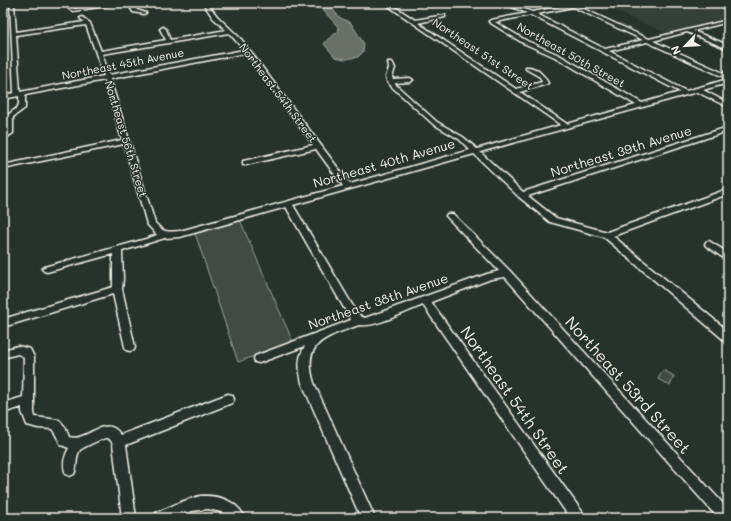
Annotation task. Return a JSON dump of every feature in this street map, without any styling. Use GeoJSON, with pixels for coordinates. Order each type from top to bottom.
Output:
{"type":"FeatureCollection","features":[{"type":"Feature","properties":{"kind":"street"},"geometry":{"type":"LineString","coordinates":[[3,138],[10,132],[6,123],[10,116],[23,107],[20,93],[12,3]]}},
{"type":"Feature","properties":{"kind":"street"},"geometry":{"type":"LineString","coordinates":[[70,4],[71,9],[73,10],[121,3]]}},
{"type":"Feature","properties":{"kind":"street"},"geometry":{"type":"LineString","coordinates":[[130,3],[135,11],[144,13]]}},
{"type":"Feature","properties":{"kind":"street"},"geometry":{"type":"LineString","coordinates":[[205,4],[213,3]]}},
{"type":"Feature","properties":{"kind":"street","name":"Northeast 51st Street"},"geometry":{"type":"LineString","coordinates":[[386,3],[566,126]]}},
{"type":"Feature","properties":{"kind":"street"},"geometry":{"type":"LineString","coordinates":[[504,3],[532,13],[686,93]]}},
{"type":"Feature","properties":{"kind":"street"},"geometry":{"type":"LineString","coordinates":[[567,3],[728,77]]}},
{"type":"Feature","properties":{"kind":"street","name":"Northeast 54th Street"},"geometry":{"type":"LineString","coordinates":[[205,4],[215,17],[231,31],[247,51],[348,187]]}},
{"type":"Feature","properties":{"kind":"street"},"geometry":{"type":"LineString","coordinates":[[532,13],[573,6]]}},
{"type":"Feature","properties":{"kind":"street","name":"Northeast 50th Street"},"geometry":{"type":"LineString","coordinates":[[532,13],[491,21],[525,42],[557,56],[642,105]]}},
{"type":"Feature","properties":{"kind":"street"},"geometry":{"type":"LineString","coordinates":[[414,22],[443,16]]}},
{"type":"Feature","properties":{"kind":"street"},"geometry":{"type":"LineString","coordinates":[[82,18],[88,23]]}},
{"type":"Feature","properties":{"kind":"street"},"geometry":{"type":"LineString","coordinates":[[603,51],[728,21]]}},
{"type":"Feature","properties":{"kind":"street"},"geometry":{"type":"LineString","coordinates":[[14,34],[88,23]]}},
{"type":"Feature","properties":{"kind":"street","name":"Northeast 56th Street"},"geometry":{"type":"LineString","coordinates":[[88,23],[108,77],[151,224],[156,231],[164,235]]}},
{"type":"Feature","properties":{"kind":"street"},"geometry":{"type":"LineString","coordinates":[[163,29],[169,42]]}},
{"type":"Feature","properties":{"kind":"street"},"geometry":{"type":"LineString","coordinates":[[99,53],[231,31]]}},
{"type":"Feature","properties":{"kind":"street"},"geometry":{"type":"LineString","coordinates":[[688,31],[728,47]]}},
{"type":"Feature","properties":{"kind":"street","name":"Northeast 45th Avenue"},"geometry":{"type":"LineString","coordinates":[[3,97],[247,51]]}},
{"type":"Feature","properties":{"kind":"street"},"geometry":{"type":"LineString","coordinates":[[390,63],[392,68],[389,77],[394,86],[435,123],[461,138],[474,152],[553,220],[607,235],[728,337]]}},
{"type":"Feature","properties":{"kind":"street"},"geometry":{"type":"LineString","coordinates":[[516,91],[545,83],[542,76],[528,68]]}},
{"type":"Feature","properties":{"kind":"street"},"geometry":{"type":"LineString","coordinates":[[390,81],[410,80]]}},
{"type":"Feature","properties":{"kind":"street","name":"Northeast 40th Avenue"},"geometry":{"type":"LineString","coordinates":[[47,269],[164,235],[180,234],[728,81]]}},
{"type":"Feature","properties":{"kind":"street"},"geometry":{"type":"LineString","coordinates":[[698,90],[728,105]]}},
{"type":"Feature","properties":{"kind":"street","name":"Northeast 39th Avenue"},"geometry":{"type":"LineString","coordinates":[[522,194],[728,130]]}},
{"type":"Feature","properties":{"kind":"street"},"geometry":{"type":"LineString","coordinates":[[3,167],[127,141]]}},
{"type":"Feature","properties":{"kind":"street"},"geometry":{"type":"LineString","coordinates":[[246,163],[318,146]]}},
{"type":"Feature","properties":{"kind":"street"},"geometry":{"type":"LineString","coordinates":[[607,235],[728,191]]}},
{"type":"Feature","properties":{"kind":"street"},"geometry":{"type":"LineString","coordinates":[[288,203],[353,316],[359,321]]}},
{"type":"Feature","properties":{"kind":"street","name":"Northeast 53rd Street"},"geometry":{"type":"LineString","coordinates":[[450,216],[506,273],[727,518]]}},
{"type":"Feature","properties":{"kind":"street"},"geometry":{"type":"LineString","coordinates":[[708,244],[728,258]]}},
{"type":"Feature","properties":{"kind":"street"},"geometry":{"type":"LineString","coordinates":[[118,249],[117,257],[120,282],[117,288],[130,347]]}},
{"type":"Feature","properties":{"kind":"street","name":"Northeast 38th Avenue"},"geometry":{"type":"LineString","coordinates":[[259,359],[285,351],[292,346],[359,321],[371,321],[490,276],[506,273]]}},
{"type":"Feature","properties":{"kind":"street"},"geometry":{"type":"LineString","coordinates":[[3,323],[117,288]]}},
{"type":"Feature","properties":{"kind":"street","name":"Northeast 54th Street"},"geometry":{"type":"LineString","coordinates":[[425,301],[578,518]]}},
{"type":"Feature","properties":{"kind":"street"},"geometry":{"type":"LineString","coordinates":[[323,334],[309,347],[304,358],[304,368],[308,383],[368,518]]}},
{"type":"Feature","properties":{"kind":"street"},"geometry":{"type":"LineString","coordinates":[[3,354],[18,350],[27,353],[29,360],[28,412],[31,420],[38,423],[55,424],[65,441],[77,444],[105,432],[113,434],[119,442],[130,518]]}},
{"type":"Feature","properties":{"kind":"street"},"geometry":{"type":"LineString","coordinates":[[3,408],[28,400]]}},
{"type":"Feature","properties":{"kind":"street"},"geometry":{"type":"LineString","coordinates":[[119,442],[228,400]]}},
{"type":"Feature","properties":{"kind":"street"},"geometry":{"type":"LineString","coordinates":[[70,470],[70,459],[77,444]]}},
{"type":"Feature","properties":{"kind":"street"},"geometry":{"type":"LineString","coordinates":[[161,518],[189,506],[203,502],[217,503],[230,509],[237,515],[238,518]]}},
{"type":"Feature","properties":{"kind":"shaded area"},"geometry":{"type":"Polygon","coordinates":[[[297,3],[326,3],[339,17],[351,23],[364,44],[363,52],[358,57],[345,59],[335,57],[324,44],[339,31],[338,27],[321,8],[299,6],[288,8],[283,6],[297,3]]]}},
{"type":"Feature","properties":{"kind":"shaded area"},"geometry":{"type":"Polygon","coordinates":[[[596,3],[728,3],[728,18],[666,33],[596,3]]]}},
{"type":"Feature","properties":{"kind":"shaded area"},"geometry":{"type":"Polygon","coordinates":[[[240,220],[293,342],[238,362],[195,233],[240,220]]]}},
{"type":"Feature","properties":{"kind":"shaded area"},"geometry":{"type":"Polygon","coordinates":[[[663,370],[674,376],[670,386],[658,379],[663,370]]]}}]}
